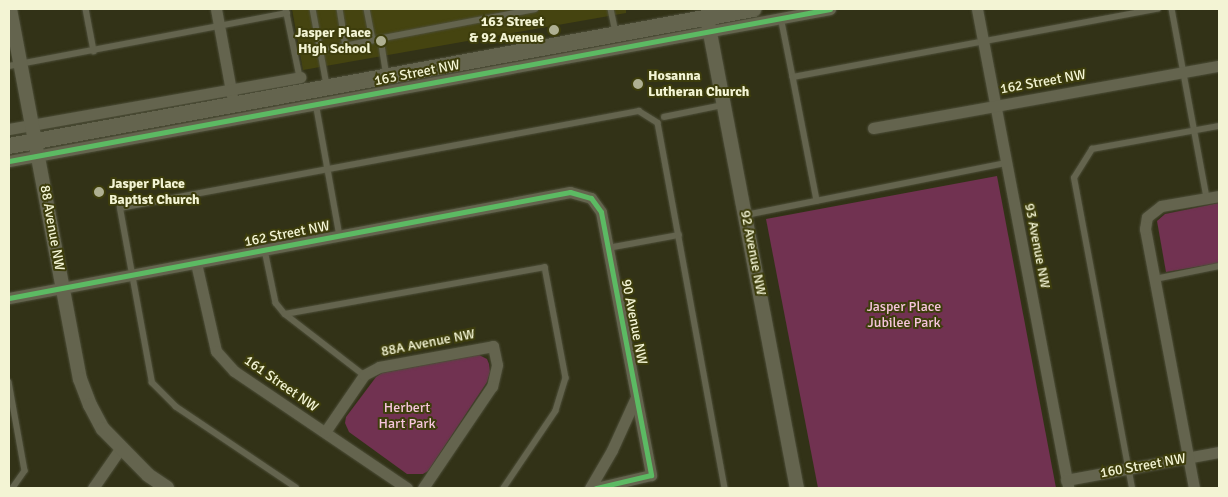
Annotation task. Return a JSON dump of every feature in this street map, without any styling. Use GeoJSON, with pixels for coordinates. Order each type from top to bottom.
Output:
{"type":"FeatureCollection","features":[{"type":"Feature","properties":{"kind":"main road","name":"163 Street NW"},"geometry":{"type":"LineString","coordinates":[[9,146],[38,148],[233,105],[616,34],[708,19],[753,9]]}},
{"type":"Feature","properties":{"kind":"street","name":"88 Avenue NW"},"geometry":{"type":"LineString","coordinates":[[10,9],[15,65],[38,148],[80,379],[90,405],[103,429],[120,449]]}},
{"type":"Feature","properties":{"kind":"street"},"geometry":{"type":"LineString","coordinates":[[216,9],[233,105]]}},
{"type":"Feature","properties":{"kind":"street","name":"163 Street NW"},"geometry":{"type":"LineString","coordinates":[[9,161],[38,148],[316,103],[708,19],[781,17],[830,9]]}},
{"type":"Feature","properties":{"kind":"street","name":"93 Avenue NW"},"geometry":{"type":"LineString","coordinates":[[977,9],[1067,484]]}},
{"type":"Feature","properties":{"kind":"street","name":"92 Avenue NW"},"geometry":{"type":"LineString","coordinates":[[708,19],[797,488]]}},
{"type":"Feature","properties":{"kind":"street","name":"162 Street NW"},"geometry":{"type":"LineString","coordinates":[[873,128],[1219,66]]}},
{"type":"Feature","properties":{"kind":"street"},"geometry":{"type":"LineString","coordinates":[[9,129],[300,77]]}},
{"type":"Feature","properties":{"kind":"street","name":"162 Street NW"},"geometry":{"type":"LineString","coordinates":[[9,298],[570,192]]}},
{"type":"Feature","properties":{"kind":"street","name":"90 Avenue NW"},"geometry":{"type":"LineString","coordinates":[[570,192],[591,198],[601,212],[651,475],[596,488]]}},
{"type":"Feature","properties":{"kind":"street"},"geometry":{"type":"LineString","coordinates":[[1194,488],[1145,229],[1147,217],[1161,206],[1219,196]]}},
{"type":"Feature","properties":{"kind":"street","name":"161 Street NW"},"geometry":{"type":"LineString","coordinates":[[196,263],[216,351],[234,371],[407,488]]}},
{"type":"Feature","properties":{"kind":"street","name":"88A Avenue NW"},"geometry":{"type":"LineString","coordinates":[[364,375],[379,367],[493,346],[497,365],[492,386],[423,488]]}},
{"type":"Feature","properties":{"kind":"street"},"geometry":{"type":"LineString","coordinates":[[325,432],[364,375]]}},
{"type":"Feature","properties":{"kind":"street"},"geometry":{"type":"LineString","coordinates":[[590,488],[612,450],[636,397]]}},
{"type":"Feature","properties":{"kind":"street"},"geometry":{"type":"LineString","coordinates":[[92,488],[120,449],[148,475],[167,488]]}},
{"type":"Feature","properties":{"kind":"street","name":"160 Street NW"},"geometry":{"type":"LineString","coordinates":[[1067,484],[1128,469],[1219,452]]}},
{"type":"Feature","properties":{"kind":"lane"},"geometry":{"type":"LineString","coordinates":[[86,9],[94,50]]}},
{"type":"Feature","properties":{"kind":"lane"},"geometry":{"type":"LineString","coordinates":[[313,9],[327,88]]}},
{"type":"Feature","properties":{"kind":"lane"},"geometry":{"type":"LineString","coordinates":[[340,9],[346,46]]}},
{"type":"Feature","properties":{"kind":"lane"},"geometry":{"type":"LineString","coordinates":[[367,9],[373,40]]}},
{"type":"Feature","properties":{"kind":"lane"},"geometry":{"type":"LineString","coordinates":[[321,51],[535,9]]}},
{"type":"Feature","properties":{"kind":"lane"},"geometry":{"type":"LineString","coordinates":[[611,9],[616,34]]}},
{"type":"Feature","properties":{"kind":"lane"},"geometry":{"type":"LineString","coordinates":[[793,77],[1158,9]]}},
{"type":"Feature","properties":{"kind":"lane"},"geometry":{"type":"LineString","coordinates":[[1172,9],[1207,198]]}},
{"type":"Feature","properties":{"kind":"lane"},"geometry":{"type":"LineString","coordinates":[[15,65],[219,27],[286,11],[300,77]]}},
{"type":"Feature","properties":{"kind":"lane"},"geometry":{"type":"LineString","coordinates":[[781,17],[816,201]]}},
{"type":"Feature","properties":{"kind":"lane"},"geometry":{"type":"LineString","coordinates":[[381,39],[387,77]]}},
{"type":"Feature","properties":{"kind":"lane"},"geometry":{"type":"LineString","coordinates":[[316,103],[340,236]]}},
{"type":"Feature","properties":{"kind":"lane"},"geometry":{"type":"LineString","coordinates":[[664,117],[725,105]]}},
{"type":"Feature","properties":{"kind":"lane"},"geometry":{"type":"LineString","coordinates":[[296,488],[176,407],[152,384],[120,208],[639,111],[658,123],[725,488]]}},
{"type":"Feature","properties":{"kind":"lane"},"geometry":{"type":"LineString","coordinates":[[1132,488],[1074,178],[1092,149],[1219,126]]}},
{"type":"Feature","properties":{"kind":"lane"},"geometry":{"type":"LineString","coordinates":[[746,215],[1006,164]]}},
{"type":"Feature","properties":{"kind":"lane"},"geometry":{"type":"LineString","coordinates":[[608,248],[679,235]]}},
{"type":"Feature","properties":{"kind":"lane"},"geometry":{"type":"LineString","coordinates":[[265,250],[276,303],[284,314],[364,375]]}},
{"type":"Feature","properties":{"kind":"lane"},"geometry":{"type":"LineString","coordinates":[[1155,279],[1219,266]]}},
{"type":"Feature","properties":{"kind":"lane"},"geometry":{"type":"LineString","coordinates":[[284,314],[545,267],[566,378],[556,411],[504,488]]}},
{"type":"Feature","properties":{"kind":"lane"},"geometry":{"type":"LineString","coordinates":[[9,382],[25,471],[13,488]]}},
{"type":"Feature","properties":{"kind":"shaded area","name":"Jasper Place High School"},"geometry":{"type":"Polygon","coordinates":[[[292,9],[626,9],[626,13],[303,70],[292,9]]]}},
{"type":"Feature","properties":{"kind":"green space","name":"Jasper Place Jubilee Park"},"geometry":{"type":"Polygon","coordinates":[[[997,176],[1056,488],[818,488],[766,219],[997,176]]]}},
{"type":"Feature","properties":{"kind":"green space"},"geometry":{"type":"Polygon","coordinates":[[[1219,203],[1219,263],[1166,272],[1157,221],[1165,214],[1219,203]]]}},
{"type":"Feature","properties":{"kind":"green space","name":"Herbert Hart Park"},"geometry":{"type":"Polygon","coordinates":[[[479,355],[487,359],[489,364],[490,372],[487,382],[428,471],[423,474],[407,474],[349,432],[345,423],[346,417],[376,377],[382,373],[479,355]]]}},
{"type":"Feature","properties":{"kind":"cycle path"},"geometry":{"type":"LineString","coordinates":[[9,161],[830,9]]}},
{"type":"Feature","properties":{"kind":"cycle path"},"geometry":{"type":"LineString","coordinates":[[9,298],[570,192],[591,198],[601,212],[651,475],[596,488]]}},
{"type":"Feature","properties":{"kind":"place","name":"163 Street & 92 Avenue"},"geometry":{"type":"Point","coordinates":[554,30]}},
{"type":"Feature","properties":{"kind":"place","name":"Jasper Place High School"},"geometry":{"type":"Point","coordinates":[381,41]}},
{"type":"Feature","properties":{"kind":"place","name":"Hosanna Lutheran Church"},"geometry":{"type":"Point","coordinates":[638,84]}},
{"type":"Feature","properties":{"kind":"place","name":"Jasper Place Baptist Church"},"geometry":{"type":"Point","coordinates":[99,192]}}]}
